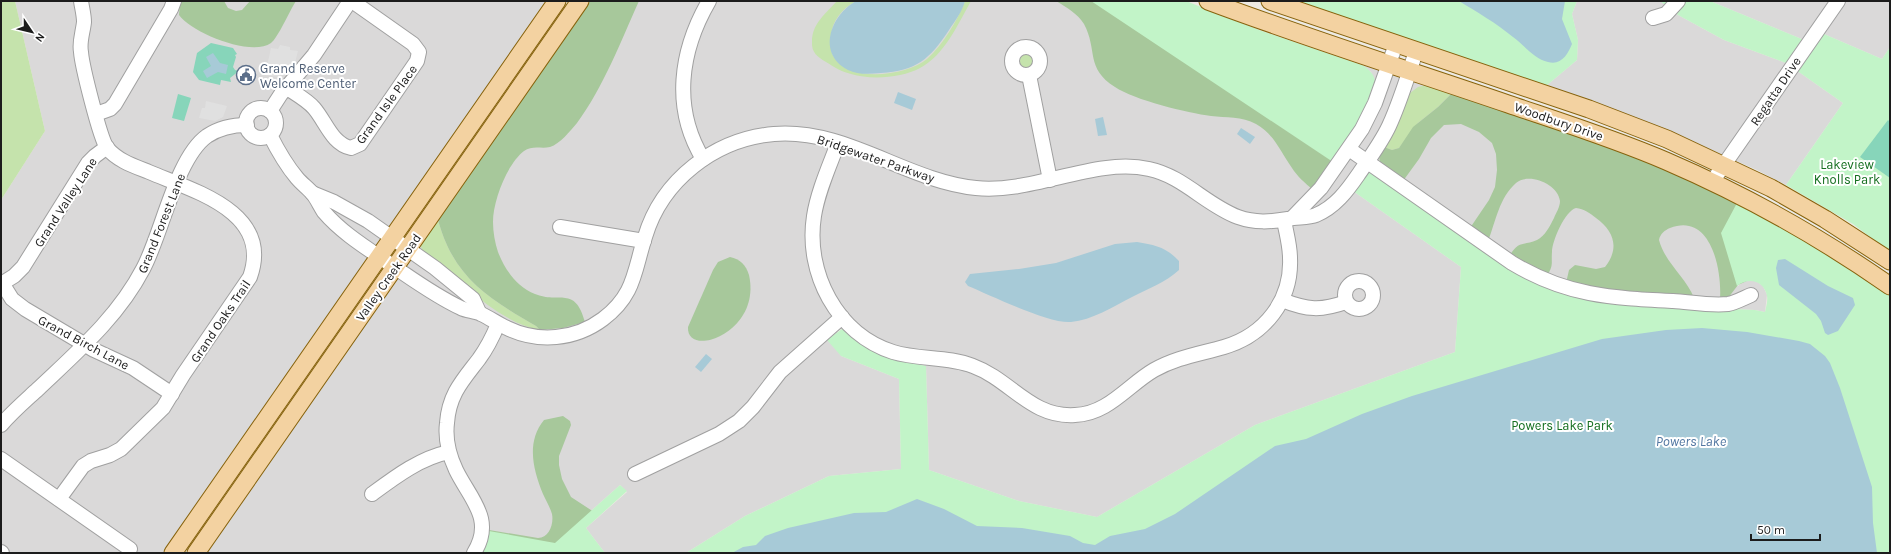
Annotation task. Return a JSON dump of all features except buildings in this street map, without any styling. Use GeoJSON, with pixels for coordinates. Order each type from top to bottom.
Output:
{"type":"FeatureCollection","features":[{"type":"Feature","properties":{"kind":"main road","name":"Valley Creek Road"},"geometry":{"type":"LineString","coordinates":[[173,553],[557,1]]}},
{"type":"Feature","properties":{"kind":"main road","name":"Valley Creek Road"},"geometry":{"type":"LineString","coordinates":[[196,553],[580,1]]}},
{"type":"Feature","properties":{"kind":"main road","name":"Woodbury Drive"},"geometry":{"type":"LineString","coordinates":[[1208,1],[1606,137],[1665,160],[1712,182],[1813,236],[1890,286]]}},
{"type":"Feature","properties":{"kind":"main road","name":"Woodbury Drive"},"geometry":{"type":"LineString","coordinates":[[1270,1],[1628,123],[1724,165],[1808,209],[1890,261]]}},
{"type":"Feature","properties":{"kind":"street","name":"Grand Valley Lane"},"geometry":{"type":"LineString","coordinates":[[1,283],[14,276],[22,267],[88,164],[95,156],[107,147],[96,114],[81,52],[84,20],[81,1]]}},
{"type":"Feature","properties":{"kind":"street"},"geometry":{"type":"LineString","coordinates":[[96,114],[110,109],[115,104],[170,12],[174,1]]}},
{"type":"Feature","properties":{"kind":"street"},"geometry":{"type":"LineString","coordinates":[[270,111],[314,55],[351,1]]}},
{"type":"Feature","properties":{"kind":"street","name":"Grand Isle Place"},"geometry":{"type":"LineString","coordinates":[[287,88],[312,105],[329,131],[340,142],[351,148],[360,144],[419,57],[417,47],[351,1]]}},
{"type":"Feature","properties":{"kind":"street"},"geometry":{"type":"LineString","coordinates":[[703,159],[688,130],[684,114],[683,89],[686,60],[691,41],[700,18],[709,1]]}},
{"type":"Feature","properties":{"kind":"street"},"geometry":{"type":"LineString","coordinates":[[1653,18],[1666,14],[1678,1]]}},
{"type":"Feature","properties":{"kind":"street","name":"Regatta Drive"},"geometry":{"type":"LineString","coordinates":[[1712,182],[1838,1]]}},
{"type":"Feature","properties":{"kind":"street"},"geometry":{"type":"LineString","coordinates":[[838,143],[817,201],[812,237],[813,253],[819,277],[831,301],[842,317],[858,332],[878,346],[909,356],[956,361],[972,365],[991,373],[1034,406],[1046,412],[1076,416],[1103,408],[1140,378],[1171,362],[1204,351],[1223,347],[1251,335],[1263,326],[1282,300],[1290,274],[1288,218],[1318,191],[1349,149],[1371,112],[1396,44]]}},
{"type":"Feature","properties":{"kind":"street","name":"Bridgewater Parkway"},"geometry":{"type":"LineString","coordinates":[[270,135],[287,165],[312,193],[325,213],[350,236],[429,290],[465,311],[479,312],[498,324],[527,336],[550,338],[570,334],[595,324],[612,311],[627,293],[635,276],[644,241],[653,217],[667,194],[681,177],[703,159],[736,142],[765,135],[805,135],[838,143],[942,181],[966,187],[999,189],[1112,167],[1143,168],[1158,171],[1175,178],[1234,215],[1259,222],[1288,218],[1312,217],[1331,206],[1346,191],[1367,162],[1390,123],[1416,51]]}},
{"type":"Feature","properties":{"kind":"street"},"geometry":{"type":"LineString","coordinates":[[1029,75],[1050,180]]}},
{"type":"Feature","properties":{"kind":"street"},"geometry":{"type":"LineString","coordinates":[[262,108],[270,111],[274,115],[276,124],[270,135],[265,138],[255,137],[251,134],[247,125],[247,120],[253,111],[262,108]]}},
{"type":"Feature","properties":{"kind":"street","name":"Grand Forest Lane"},"geometry":{"type":"LineString","coordinates":[[1,425],[85,345],[112,315],[138,279],[154,247],[186,161],[200,141],[224,128],[247,125]]}},
{"type":"Feature","properties":{"kind":"street","name":"Grand Oaks Trail"},"geometry":{"type":"LineString","coordinates":[[60,499],[84,466],[92,460],[110,455],[121,449],[163,408],[250,277],[254,267],[255,255],[252,236],[241,220],[205,195],[122,160],[107,147]]}},
{"type":"Feature","properties":{"kind":"street"},"geometry":{"type":"LineString","coordinates":[[1349,149],[1512,263],[1538,277],[1565,288],[1583,293],[1618,298],[1727,304],[1751,296]]}},
{"type":"Feature","properties":{"kind":"street","name":"Bridgewater Parkway"},"geometry":{"type":"LineString","coordinates":[[312,193],[334,202],[368,221],[438,270],[473,299],[479,312]]}},
{"type":"Feature","properties":{"kind":"street"},"geometry":{"type":"LineString","coordinates":[[560,228],[644,241]]}},
{"type":"Feature","properties":{"kind":"street","name":"Grand Birch Lane"},"geometry":{"type":"LineString","coordinates":[[1,283],[12,299],[20,306],[85,345],[133,368],[172,394]]}},
{"type":"Feature","properties":{"kind":"street"},"geometry":{"type":"LineString","coordinates":[[1282,300],[1301,308],[1314,309],[1325,309],[1346,302]]}},
{"type":"Feature","properties":{"kind":"street"},"geometry":{"type":"LineString","coordinates":[[635,474],[720,434],[739,421],[754,407],[783,369],[842,317]]}},
{"type":"Feature","properties":{"kind":"street"},"geometry":{"type":"LineString","coordinates":[[474,553],[481,536],[481,516],[475,502],[457,472],[449,452],[446,423],[452,399],[461,380],[483,353],[498,324]]}},
{"type":"Feature","properties":{"kind":"street"},"geometry":{"type":"LineString","coordinates":[[372,494],[413,466],[449,452]]}},
{"type":"Feature","properties":{"kind":"street"},"geometry":{"type":"LineString","coordinates":[[1,459],[130,549]]}},
{"type":"Feature","properties":{"kind":"shaded area"},"geometry":{"type":"Polygon","coordinates":[[[15,1],[547,1],[167,553],[1,553],[1,200],[45,131],[15,1]]]}},
{"type":"Feature","properties":{"kind":"shaded area"},"geometry":{"type":"Polygon","coordinates":[[[587,1],[1091,1],[1375,83],[1371,72],[1362,65],[1428,85],[1666,170],[1738,286],[1743,282],[1751,280],[1756,281],[1763,286],[1767,295],[1765,312],[1755,310],[1616,303],[1353,191],[1461,267],[1455,352],[1255,425],[1097,517],[1019,501],[929,470],[926,366],[894,359],[842,329],[837,331],[841,356],[899,379],[901,469],[829,476],[745,516],[686,553],[605,553],[586,528],[627,492],[620,485],[555,543],[489,531],[487,541],[481,553],[202,553],[587,1]]]}},
{"type":"Feature","properties":{"kind":"shaded area"},"geometry":{"type":"Polygon","coordinates":[[[1577,1],[1662,2],[1678,15],[1724,40],[1786,63],[1843,103],[1786,185],[1757,170],[1675,134],[1546,86],[1577,60],[1578,40],[1572,14],[1577,1]]]}},
{"type":"Feature","properties":{"kind":"shaded area"},"geometry":{"type":"Polygon","coordinates":[[[1710,1],[1890,1],[1890,47],[1882,59],[1817,31],[1809,42],[1710,1]]]}},
{"type":"Feature","properties":{"kind":"shaded area"},"geometry":{"type":"Polygon","coordinates":[[[280,45],[290,47],[290,50],[298,51],[294,67],[286,65],[284,72],[279,77],[265,75],[271,48],[278,49],[280,45]]]}},
{"type":"Feature","properties":{"kind":"shaded area"},"geometry":{"type":"Polygon","coordinates":[[[206,101],[227,106],[223,117],[215,121],[199,118],[202,108],[205,108],[206,101]]]}},
{"type":"Feature","properties":{"kind":"green space"},"geometry":{"type":"Polygon","coordinates":[[[1,1],[15,1],[45,131],[1,200],[1,1]]]}},
{"type":"Feature","properties":{"kind":"green space"},"geometry":{"type":"Polygon","coordinates":[[[180,1],[224,1],[228,8],[236,11],[242,10],[250,1],[296,1],[277,36],[271,43],[262,47],[250,47],[222,41],[196,29],[179,15],[180,1]]]}},
{"type":"Feature","properties":{"kind":"green space"},"geometry":{"type":"Polygon","coordinates":[[[587,1],[639,1],[603,80],[577,123],[565,137],[554,145],[547,148],[533,148],[524,151],[512,165],[507,174],[495,204],[493,222],[494,237],[501,259],[512,277],[523,287],[535,294],[544,297],[565,298],[576,303],[585,322],[563,328],[540,330],[502,305],[473,283],[462,270],[452,254],[437,216],[587,1]]]}},
{"type":"Feature","properties":{"kind":"green space"},"geometry":{"type":"Polygon","coordinates":[[[837,1],[856,1],[842,11],[833,25],[831,45],[834,57],[842,65],[852,71],[865,74],[879,74],[906,70],[927,59],[939,47],[949,32],[965,1],[971,1],[950,39],[929,63],[913,71],[896,76],[868,77],[844,72],[823,60],[814,52],[812,41],[814,29],[824,14],[837,1]]]}},
{"type":"Feature","properties":{"kind":"green space"},"geometry":{"type":"Polygon","coordinates":[[[1056,1],[1101,1],[1334,161],[1313,190],[1294,171],[1268,133],[1251,121],[1240,118],[1211,116],[1176,109],[1135,97],[1115,87],[1099,73],[1091,42],[1084,24],[1068,8],[1056,1]]]}},
{"type":"Feature","properties":{"kind":"green space"},"geometry":{"type":"Polygon","coordinates":[[[1091,1],[1186,1],[1259,30],[1362,65],[1369,70],[1374,77],[1374,91],[1365,112],[1333,162],[1091,1]]]}},
{"type":"Feature","properties":{"kind":"green space"},"geometry":{"type":"Polygon","coordinates":[[[1294,1],[1577,1],[1572,14],[1578,40],[1577,60],[1546,86],[1294,1]]]}},
{"type":"Feature","properties":{"kind":"green space","name":"Lakeview Knolls Park"},"geometry":{"type":"Polygon","coordinates":[[[1660,1],[1710,1],[1809,42],[1817,31],[1882,59],[1890,47],[1890,252],[1853,224],[1786,185],[1843,103],[1786,63],[1724,40],[1678,15],[1660,1]]]}},
{"type":"Feature","properties":{"kind":"green space"},"geometry":{"type":"Polygon","coordinates":[[[211,43],[233,48],[237,54],[235,55],[236,57],[233,67],[235,70],[239,71],[230,78],[231,82],[221,80],[220,85],[199,80],[193,72],[197,53],[211,43]]]}},
{"type":"Feature","properties":{"kind":"green space"},"geometry":{"type":"Polygon","coordinates":[[[1026,52],[1032,55],[1035,61],[1032,67],[1026,70],[1020,67],[1017,61],[1020,55],[1026,52]]]}},
{"type":"Feature","properties":{"kind":"green space"},"geometry":{"type":"Polygon","coordinates":[[[1426,85],[1452,93],[1438,107],[1418,123],[1399,148],[1392,150],[1384,147],[1410,93],[1418,87],[1426,85]]]}},
{"type":"Feature","properties":{"kind":"green space"},"geometry":{"type":"Polygon","coordinates":[[[1452,93],[1613,148],[1679,175],[1746,208],[1749,280],[1738,285],[1728,298],[1720,299],[1719,273],[1711,247],[1704,236],[1695,228],[1684,225],[1666,230],[1659,240],[1666,256],[1686,283],[1694,298],[1623,294],[1566,283],[1569,270],[1575,265],[1596,269],[1605,267],[1610,260],[1613,247],[1613,240],[1607,228],[1594,216],[1582,209],[1576,208],[1572,210],[1564,220],[1554,241],[1551,266],[1547,276],[1510,255],[1519,245],[1537,240],[1545,233],[1559,208],[1560,201],[1554,189],[1549,185],[1535,179],[1522,180],[1510,189],[1502,203],[1488,241],[1470,228],[1489,200],[1495,187],[1497,170],[1496,154],[1492,143],[1479,132],[1461,124],[1444,125],[1431,138],[1419,159],[1403,181],[1380,163],[1379,156],[1384,147],[1392,150],[1399,148],[1413,127],[1438,107],[1452,93]]]}},
{"type":"Feature","properties":{"kind":"green space"},"geometry":{"type":"Polygon","coordinates":[[[178,94],[191,98],[184,121],[172,118],[178,94]]]}},
{"type":"Feature","properties":{"kind":"green space"},"geometry":{"type":"Polygon","coordinates":[[[1888,120],[1890,122],[1890,178],[1860,157],[1888,120]]]}},
{"type":"Feature","properties":{"kind":"green space","name":"Powers Lake"},"geometry":{"type":"Polygon","coordinates":[[[1369,172],[1482,249],[1629,304],[1755,310],[1765,312],[1767,298],[1763,286],[1759,283],[1751,281],[1741,283],[1737,286],[1721,233],[1737,203],[1801,238],[1890,296],[1890,553],[686,553],[745,516],[829,476],[901,469],[899,379],[841,356],[827,340],[842,329],[894,359],[926,366],[929,470],[1019,501],[1097,517],[1255,425],[1455,352],[1461,267],[1353,191],[1369,172]]]}},
{"type":"Feature","properties":{"kind":"green space"},"geometry":{"type":"Polygon","coordinates":[[[437,216],[452,254],[462,270],[473,283],[502,305],[540,330],[524,326],[493,308],[422,250],[420,243],[437,216]]]}},
{"type":"Feature","properties":{"kind":"green space"},"geometry":{"type":"Polygon","coordinates":[[[730,257],[737,259],[742,263],[749,275],[750,295],[745,312],[735,325],[723,335],[710,340],[699,341],[691,336],[688,327],[713,270],[718,262],[730,257]]]}},
{"type":"Feature","properties":{"kind":"green space"},"geometry":{"type":"Polygon","coordinates":[[[563,416],[570,421],[571,425],[559,456],[562,479],[571,497],[594,512],[567,543],[484,547],[489,530],[538,538],[545,536],[550,530],[552,514],[536,475],[533,447],[538,429],[544,420],[563,416]]]}},
{"type":"Feature","properties":{"kind":"green space"},"geometry":{"type":"Polygon","coordinates":[[[620,485],[627,491],[586,528],[605,553],[481,553],[487,541],[489,531],[555,543],[620,485]]]}},
{"type":"Feature","properties":{"kind":"water"},"geometry":{"type":"Polygon","coordinates":[[[856,1],[965,1],[958,16],[942,40],[921,62],[904,70],[868,74],[852,72],[838,63],[832,54],[830,44],[834,25],[840,15],[847,7],[856,1]]]}},
{"type":"Feature","properties":{"kind":"water"},"geometry":{"type":"Polygon","coordinates":[[[1459,1],[1565,1],[1562,19],[1572,44],[1566,55],[1560,61],[1553,63],[1548,62],[1538,58],[1500,27],[1459,1]]]}},
{"type":"Feature","properties":{"kind":"water"},"geometry":{"type":"Polygon","coordinates":[[[213,53],[220,63],[228,65],[226,74],[218,72],[207,78],[203,71],[211,66],[206,57],[213,53]]]}},
{"type":"Feature","properties":{"kind":"water"},"geometry":{"type":"Polygon","coordinates":[[[898,92],[916,99],[912,110],[894,103],[898,92]]]}},
{"type":"Feature","properties":{"kind":"water"},"geometry":{"type":"Polygon","coordinates":[[[1103,117],[1107,135],[1098,136],[1095,119],[1103,117]]]}},
{"type":"Feature","properties":{"kind":"water"},"geometry":{"type":"Polygon","coordinates":[[[1241,128],[1255,137],[1250,144],[1237,134],[1241,128]]]}},
{"type":"Feature","properties":{"kind":"water"},"geometry":{"type":"Polygon","coordinates":[[[1137,242],[1155,246],[1174,256],[1179,261],[1179,270],[1163,282],[1095,316],[1079,321],[1061,321],[1035,314],[968,286],[965,282],[970,274],[1019,269],[1056,263],[1115,244],[1137,242]]]}},
{"type":"Feature","properties":{"kind":"water"},"geometry":{"type":"Polygon","coordinates":[[[1785,259],[1828,286],[1853,298],[1855,305],[1838,331],[1828,335],[1825,333],[1821,321],[1816,314],[1779,285],[1776,268],[1778,260],[1785,259]]]}},
{"type":"Feature","properties":{"kind":"water","name":"Powers Lake"},"geometry":{"type":"Polygon","coordinates":[[[1702,328],[1747,332],[1799,341],[1810,344],[1825,356],[1830,363],[1840,388],[1872,487],[1873,523],[1877,553],[732,553],[743,547],[756,545],[765,536],[788,528],[854,513],[886,512],[917,499],[944,509],[977,526],[1022,528],[1070,536],[1083,543],[1095,545],[1110,536],[1145,529],[1175,514],[1275,446],[1306,439],[1362,414],[1412,396],[1602,339],[1666,330],[1702,328]]]}},
{"type":"Feature","properties":{"kind":"water"},"geometry":{"type":"Polygon","coordinates":[[[706,354],[712,359],[701,372],[695,367],[706,354]]]}},
{"type":"Feature","properties":{"kind":"place","name":"Grand Reserve Welcome Center"},"geometry":{"type":"Point","coordinates":[246,75]}},
{"type":"Feature","properties":{"kind":"park label","name":"Powers Lake Park"},"geometry":{"type":"Point","coordinates":[1562,425]}}]}
